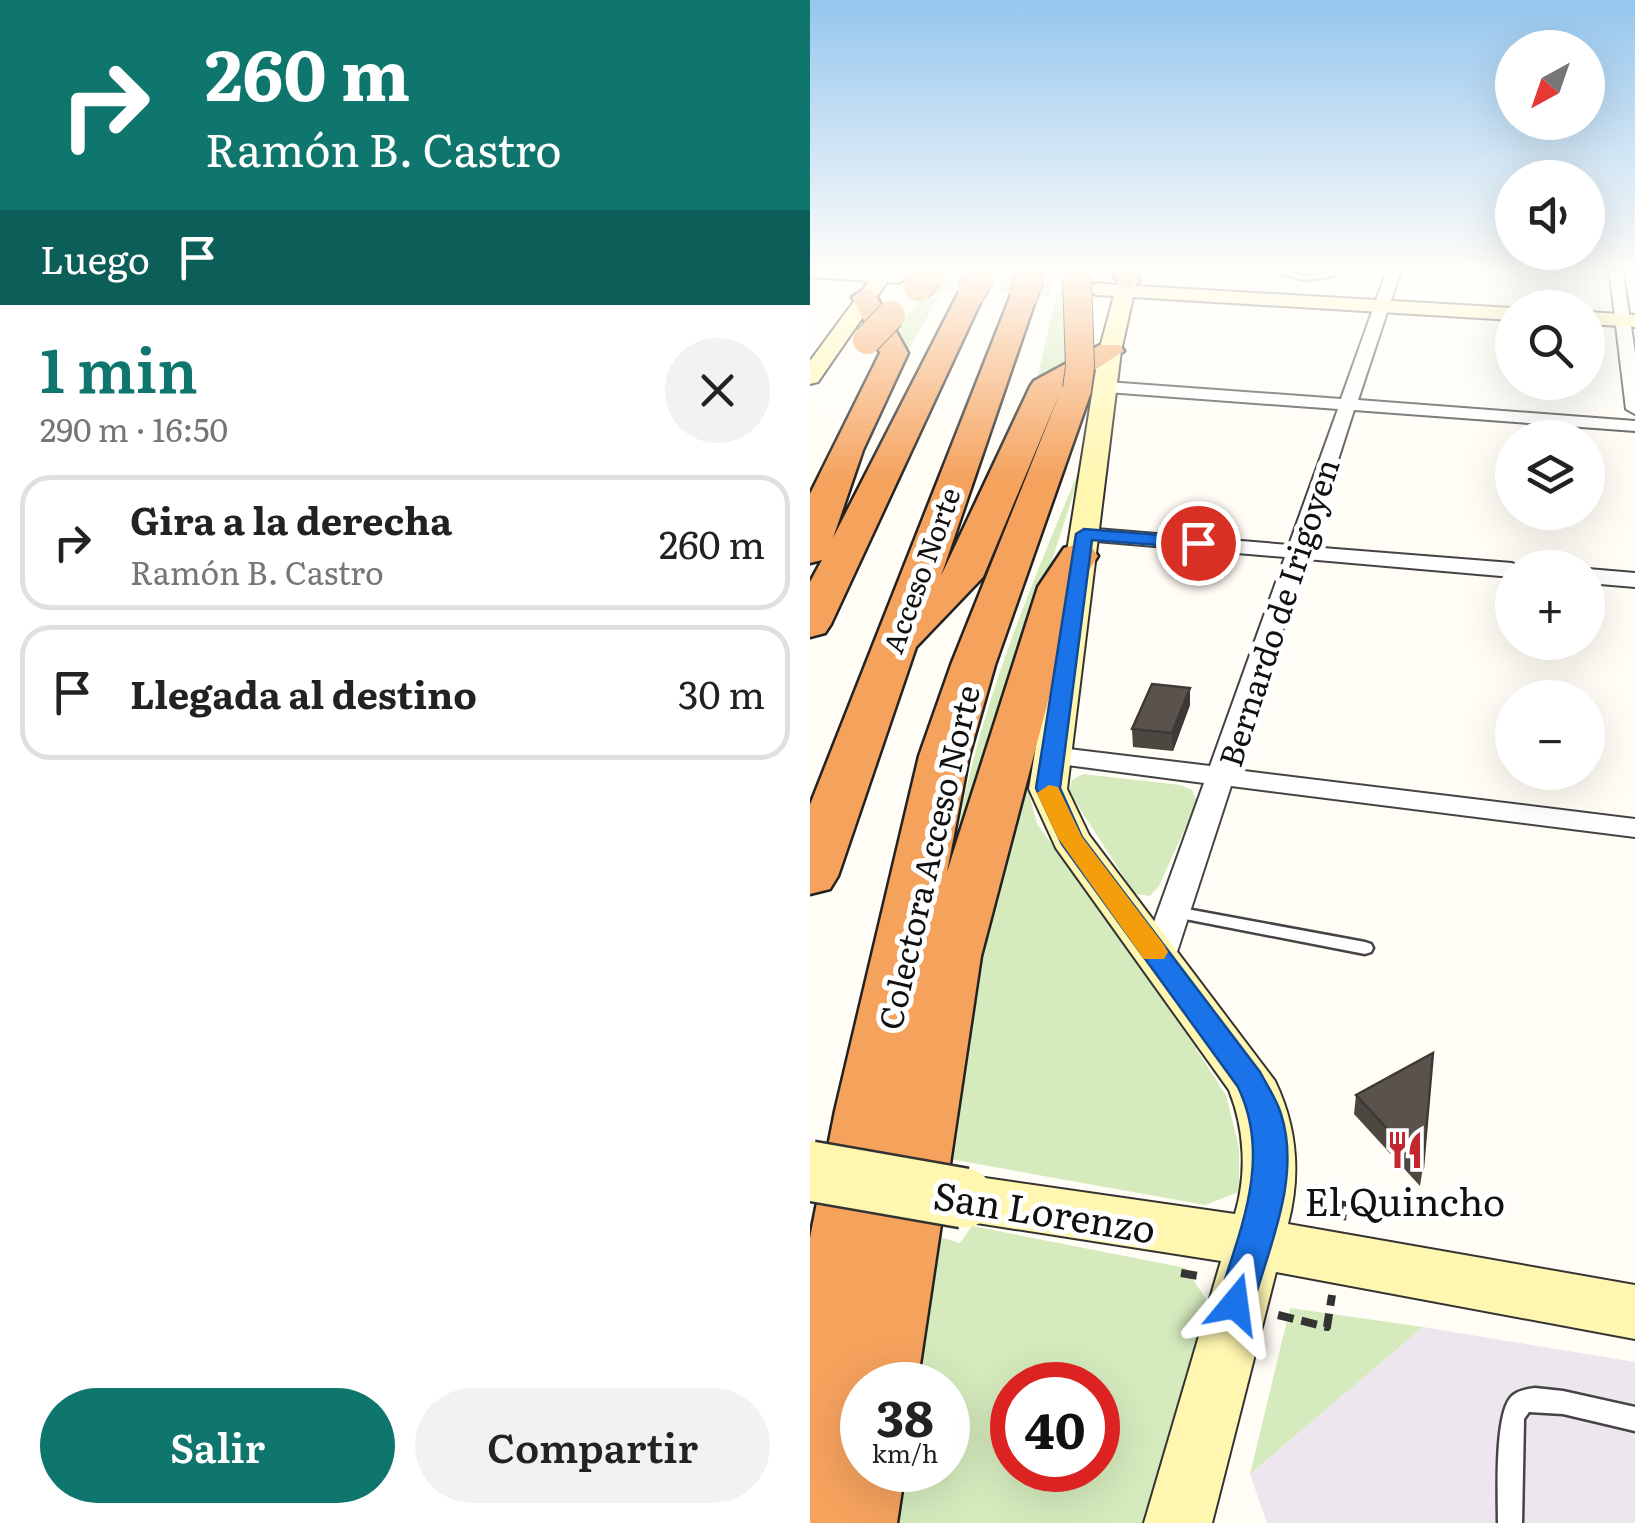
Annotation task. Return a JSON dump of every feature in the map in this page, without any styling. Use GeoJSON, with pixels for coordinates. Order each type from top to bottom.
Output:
{"type":"FeatureCollection","features":[{"type":"Feature","properties":{"kind":"highway"},"geometry":{"type":"LineString","coordinates":[[827,406],[868,338]]}},
{"type":"Feature","properties":{"kind":"highway"},"geometry":{"type":"LineString","coordinates":[[810,551],[820,514],[859,417],[894,353],[889,338]]}},
{"type":"Feature","properties":{"kind":"highway"},"geometry":{"type":"LineString","coordinates":[[810,624],[949,338]]}},
{"type":"Feature","properties":{"kind":"highway","name":"Acceso Norte"},"geometry":{"type":"LineString","coordinates":[[810,876],[1007,338]]}},
{"type":"Feature","properties":{"kind":"highway"},"geometry":{"type":"LineString","coordinates":[[891,648],[963,577],[1045,387],[1098,375]]}},
{"type":"Feature","properties":{"kind":"highway","name":"Colectora Acceso Norte"},"geometry":{"type":"LineString","coordinates":[[810,1462],[869,1110],[944,756],[973,665],[1098,375]]}},
{"type":"Feature","properties":{"kind":"highway"},"geometry":{"type":"LineString","coordinates":[[880,1362],[951,956],[1058,586],[1081,545]]}},
{"type":"Feature","properties":{"kind":"highway"},"geometry":{"type":"LineString","coordinates":[[852,1523],[857,1492]]}},
{"type":"Feature","properties":{"kind":"street"},"geometry":{"type":"LineString","coordinates":[[812,371],[840,338]]}},
{"type":"Feature","properties":{"kind":"street"},"geometry":{"type":"LineString","coordinates":[[1100,338],[1081,545],[1048,788],[1054,810],[1070,838],[1250,1080],[1266,1113],[1270,1143],[1268,1192],[1178,1523]]}},
{"type":"Feature","properties":{"kind":"street","name":"Bernardo de Irigoyen"},"geometry":{"type":"LineString","coordinates":[[1158,958],[1368,338]]}},
{"type":"Feature","properties":{"kind":"street"},"geometry":{"type":"LineString","coordinates":[[1629,338],[1635,409]]}},
{"type":"Feature","properties":{"kind":"street"},"geometry":{"type":"LineString","coordinates":[[1098,375],[1346,405],[1635,426]]}},
{"type":"Feature","properties":{"kind":"street"},"geometry":{"type":"LineString","coordinates":[[1081,545],[1298,551],[1495,568]]}},
{"type":"Feature","properties":{"kind":"street"},"geometry":{"type":"LineString","coordinates":[[1605,577],[1635,580]]}},
{"type":"Feature","properties":{"kind":"street"},"geometry":{"type":"LineString","coordinates":[[1052,755],[1635,828]]}},
{"type":"Feature","properties":{"kind":"street","name":"San Lorenzo"},"geometry":{"type":"LineString","coordinates":[[810,1171],[1252,1242],[1635,1312]]}},
{"type":"Feature","properties":{"kind":"lane"},"geometry":{"type":"LineString","coordinates":[[1176,912],[1366,948]]}},
{"type":"Feature","properties":{"kind":"lane"},"geometry":{"type":"LineString","coordinates":[[1510,1523],[1512,1420],[1517,1407],[1525,1401],[1544,1401],[1635,1419]]}},
{"type":"Feature","properties":{"kind":"shaded area"},"geometry":{"type":"Polygon","coordinates":[[[1423,1327],[1635,1362],[1635,1523],[1267,1523],[1250,1474],[1423,1327]]]}},
{"type":"Feature","properties":{"kind":"green space"},"geometry":{"type":"Polygon","coordinates":[[[892,338],[915,338],[883,394],[892,338]]]}},
{"type":"Feature","properties":{"kind":"green space"},"geometry":{"type":"Polygon","coordinates":[[[1046,338],[1067,338],[1068,362],[1036,382],[1046,338]]]}},
{"type":"Feature","properties":{"kind":"green space"},"geometry":{"type":"Polygon","coordinates":[[[1087,451],[951,878],[959,822],[986,713],[1023,607],[1087,451]]]}},
{"type":"Feature","properties":{"kind":"green space"},"geometry":{"type":"Polygon","coordinates":[[[1043,700],[1029,793],[1037,824],[1152,981],[1226,1095],[1239,1148],[1239,1192],[1205,1205],[950,1159],[978,935],[1043,700]]]}},
{"type":"Feature","properties":{"kind":"green space"},"geometry":{"type":"Polygon","coordinates":[[[1083,774],[1180,785],[1192,790],[1197,802],[1159,886],[1150,896],[1135,894],[1069,792],[1072,780],[1083,774]]]}},
{"type":"Feature","properties":{"kind":"green space"},"geometry":{"type":"Polygon","coordinates":[[[972,1226],[1186,1268],[1214,1312],[1153,1523],[893,1523],[898,1492],[970,1492],[970,1362],[916,1362],[934,1235],[960,1243],[972,1226]]]}},
{"type":"Feature","properties":{"kind":"green space"},"geometry":{"type":"Polygon","coordinates":[[[1290,1308],[1423,1327],[1250,1474],[1290,1308]]]}},
{"type":"Feature","properties":{"kind":"building"},"geometry":{"type":"Polygon","coordinates":[[[1152,684],[1190,688],[1172,733],[1132,729],[1152,684]]]}},
{"type":"Feature","properties":{"kind":"building","name":"El Quincho"},"geometry":{"type":"Polygon","coordinates":[[[1433,1053],[1423,1167],[1356,1095],[1433,1053]]]}},
{"type":"Feature","properties":{"kind":"slow traffic"},"geometry":{"type":"LineString","coordinates":[[1049,793],[1070,838],[1154,952]]}},
{"type":"Feature","properties":{"kind":"place","name":"El Quincho"},"geometry":{"type":"Point","coordinates":[1405,1150]}},
{"type":"Feature","properties":{"kind":"route"},"geometry":{"type":"LineString","coordinates":[[1198,543],[1084,534],[1048,788],[1054,810],[1070,838],[1250,1080],[1266,1113],[1270,1143],[1268,1192],[1235,1304]]}}]}
